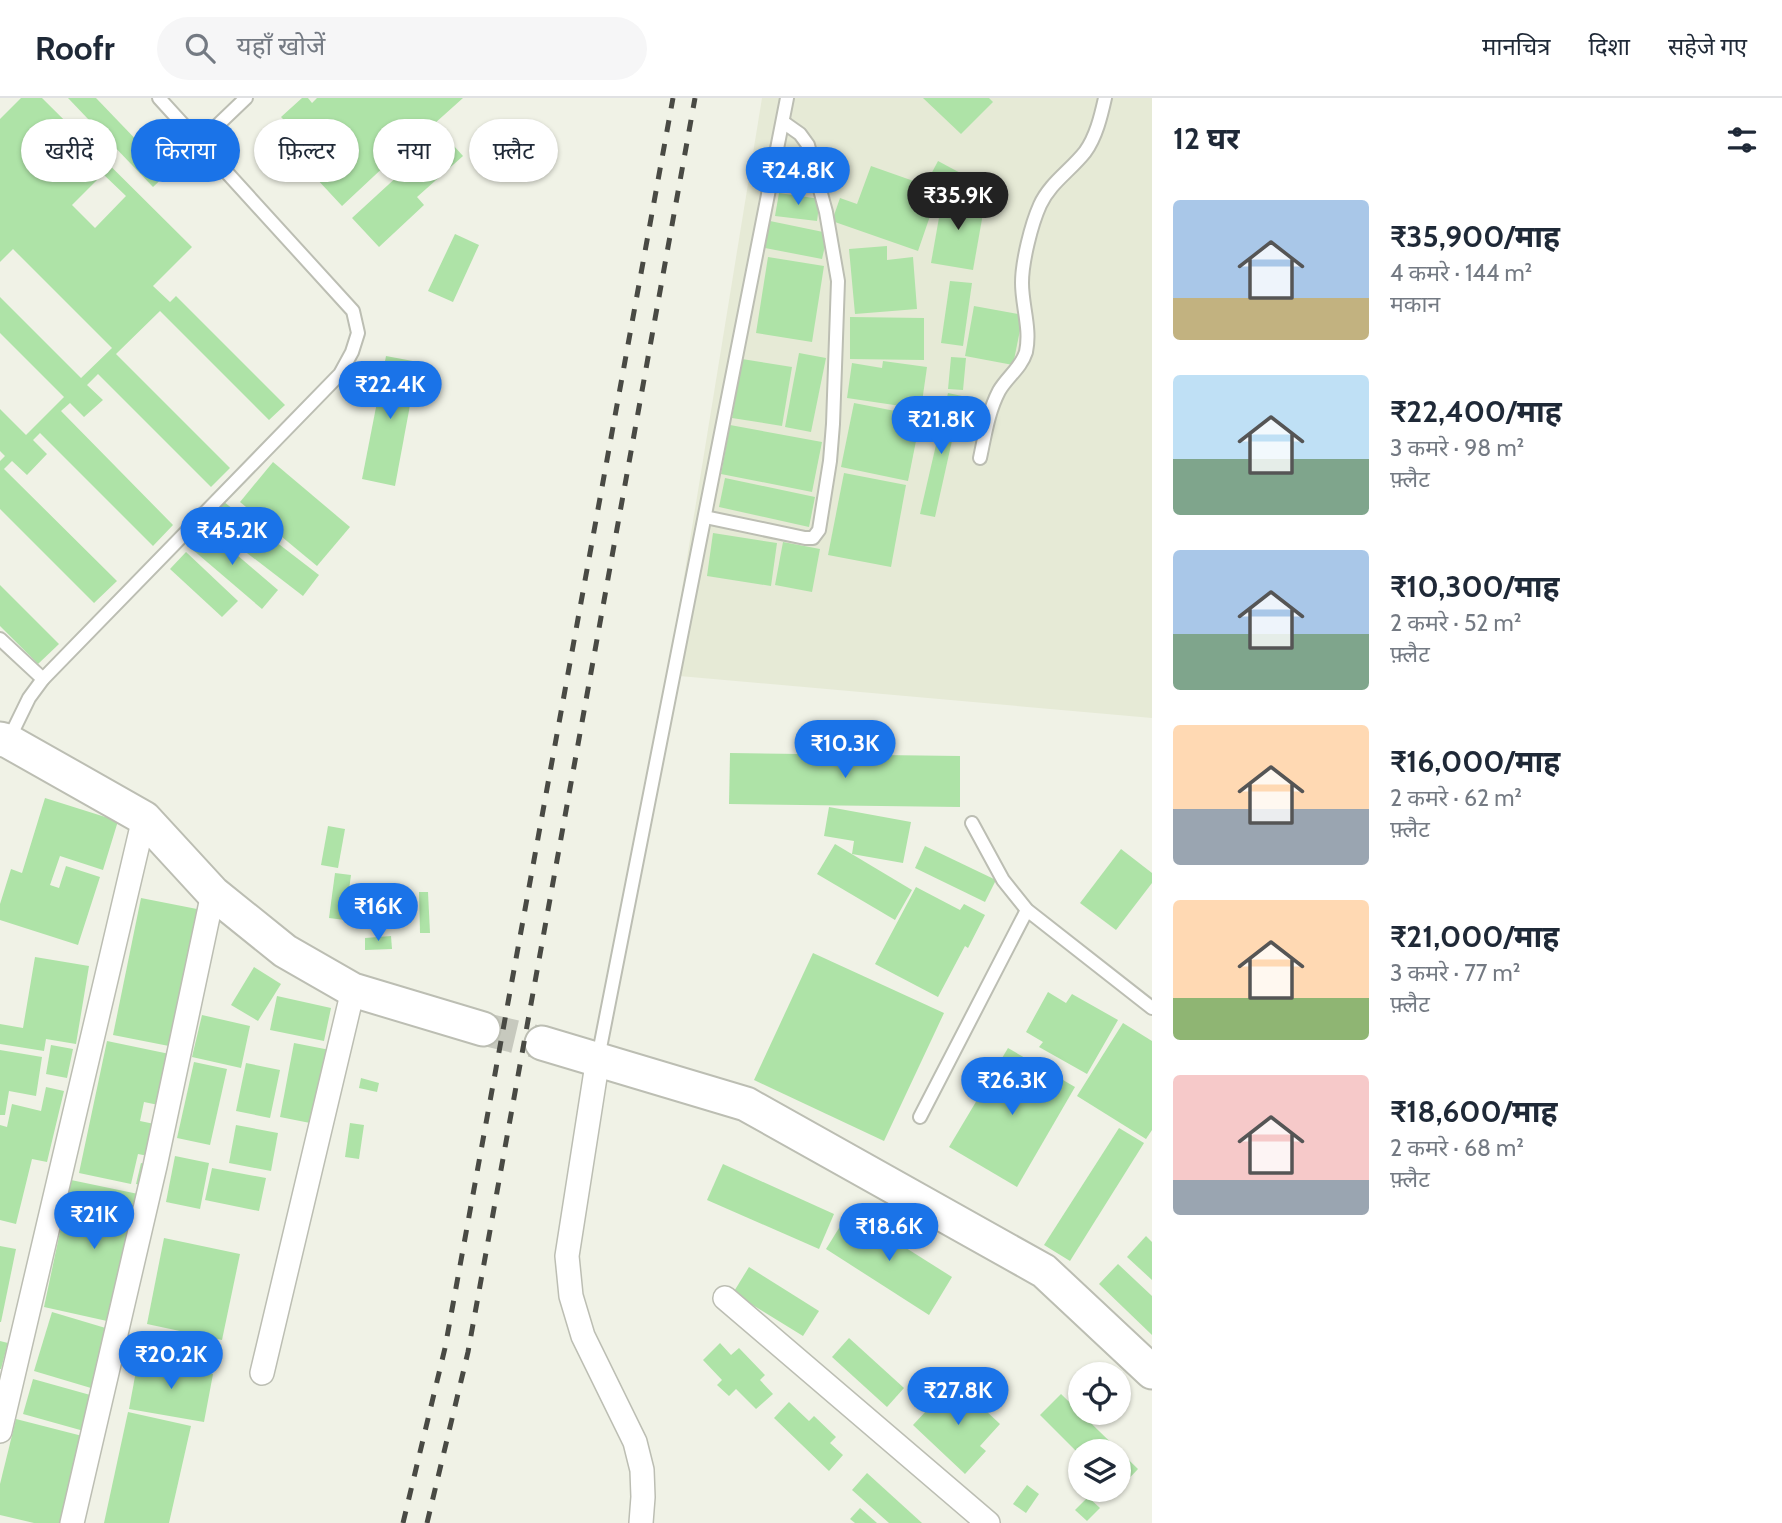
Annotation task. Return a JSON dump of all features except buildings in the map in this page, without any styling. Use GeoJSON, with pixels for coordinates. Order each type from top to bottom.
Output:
{"type":"FeatureCollection","features":[{"type":"Feature","properties":{"kind":"street"},"geometry":{"type":"LineString","coordinates":[[4,740],[144,818],[213,894],[285,951],[353,990],[483,1029]]}},
{"type":"Feature","properties":{"kind":"street"},"geometry":{"type":"LineString","coordinates":[[0,1431],[144,818]]}},
{"type":"Feature","properties":{"kind":"street"},"geometry":{"type":"LineString","coordinates":[[72,1523],[152,1179],[213,894]]}},
{"type":"Feature","properties":{"kind":"street"},"geometry":{"type":"LineString","coordinates":[[262,1373],[353,990]]}},
{"type":"Feature","properties":{"kind":"street"},"geometry":{"type":"LineString","coordinates":[[542,1043],[746,1104],[1044,1271],[1152,1372]]}},
{"type":"Feature","properties":{"kind":"street"},"geometry":{"type":"LineString","coordinates":[[598,1058],[567,1256],[571,1296],[583,1336],[635,1442],[642,1471],[641,1523]]}},
{"type":"Feature","properties":{"kind":"street"},"geometry":{"type":"LineString","coordinates":[[725,1298],[988,1523]]}},
{"type":"Feature","properties":{"kind":"lane"},"geometry":{"type":"LineString","coordinates":[[159,98],[179,119]]}},
{"type":"Feature","properties":{"kind":"lane"},"geometry":{"type":"LineString","coordinates":[[224,119],[246,98]]}},
{"type":"Feature","properties":{"kind":"lane"},"geometry":{"type":"LineString","coordinates":[[598,1058],[787,98]]}},
{"type":"Feature","properties":{"kind":"lane"},"geometry":{"type":"LineString","coordinates":[[981,458],[989,414],[1000,389],[1019,367],[1025,354],[1028,337],[1022,283],[1035,218],[1052,186],[1089,145],[1105,98]]}},
{"type":"Feature","properties":{"kind":"lane"},"geometry":{"type":"LineString","coordinates":[[705,517],[805,538],[813,538],[819,530],[833,424],[838,281],[826,212],[808,145],[800,134],[783,122]]}},
{"type":"Feature","properties":{"kind":"lane"},"geometry":{"type":"LineString","coordinates":[[4,740],[43,678],[340,374],[352,352],[358,333],[353,311],[236,182]]}},
{"type":"Feature","properties":{"kind":"lane"},"geometry":{"type":"LineString","coordinates":[[0,639],[43,678]]}},
{"type":"Feature","properties":{"kind":"lane"},"geometry":{"type":"LineString","coordinates":[[972,823],[1003,880],[1027,911],[1152,1009]]}},
{"type":"Feature","properties":{"kind":"lane"},"geometry":{"type":"LineString","coordinates":[[920,1117],[1027,911]]}},
{"type":"Feature","properties":{"kind":"shaded area"},"geometry":{"type":"Polygon","coordinates":[[[762,98],[1152,98],[1152,718],[668,675],[762,98]]]}},
{"type":"Feature","properties":{"kind":"tunnel"},"geometry":{"type":"LineString","coordinates":[[483,1029],[542,1043]]}},
{"type":"Feature","properties":{"kind":"railway"},"geometry":{"type":"LineString","coordinates":[[403,1523],[445,1348],[673,98]]}},
{"type":"Feature","properties":{"kind":"railway"},"geometry":{"type":"LineString","coordinates":[[427,1523],[468,1352],[695,98]]}}]}
